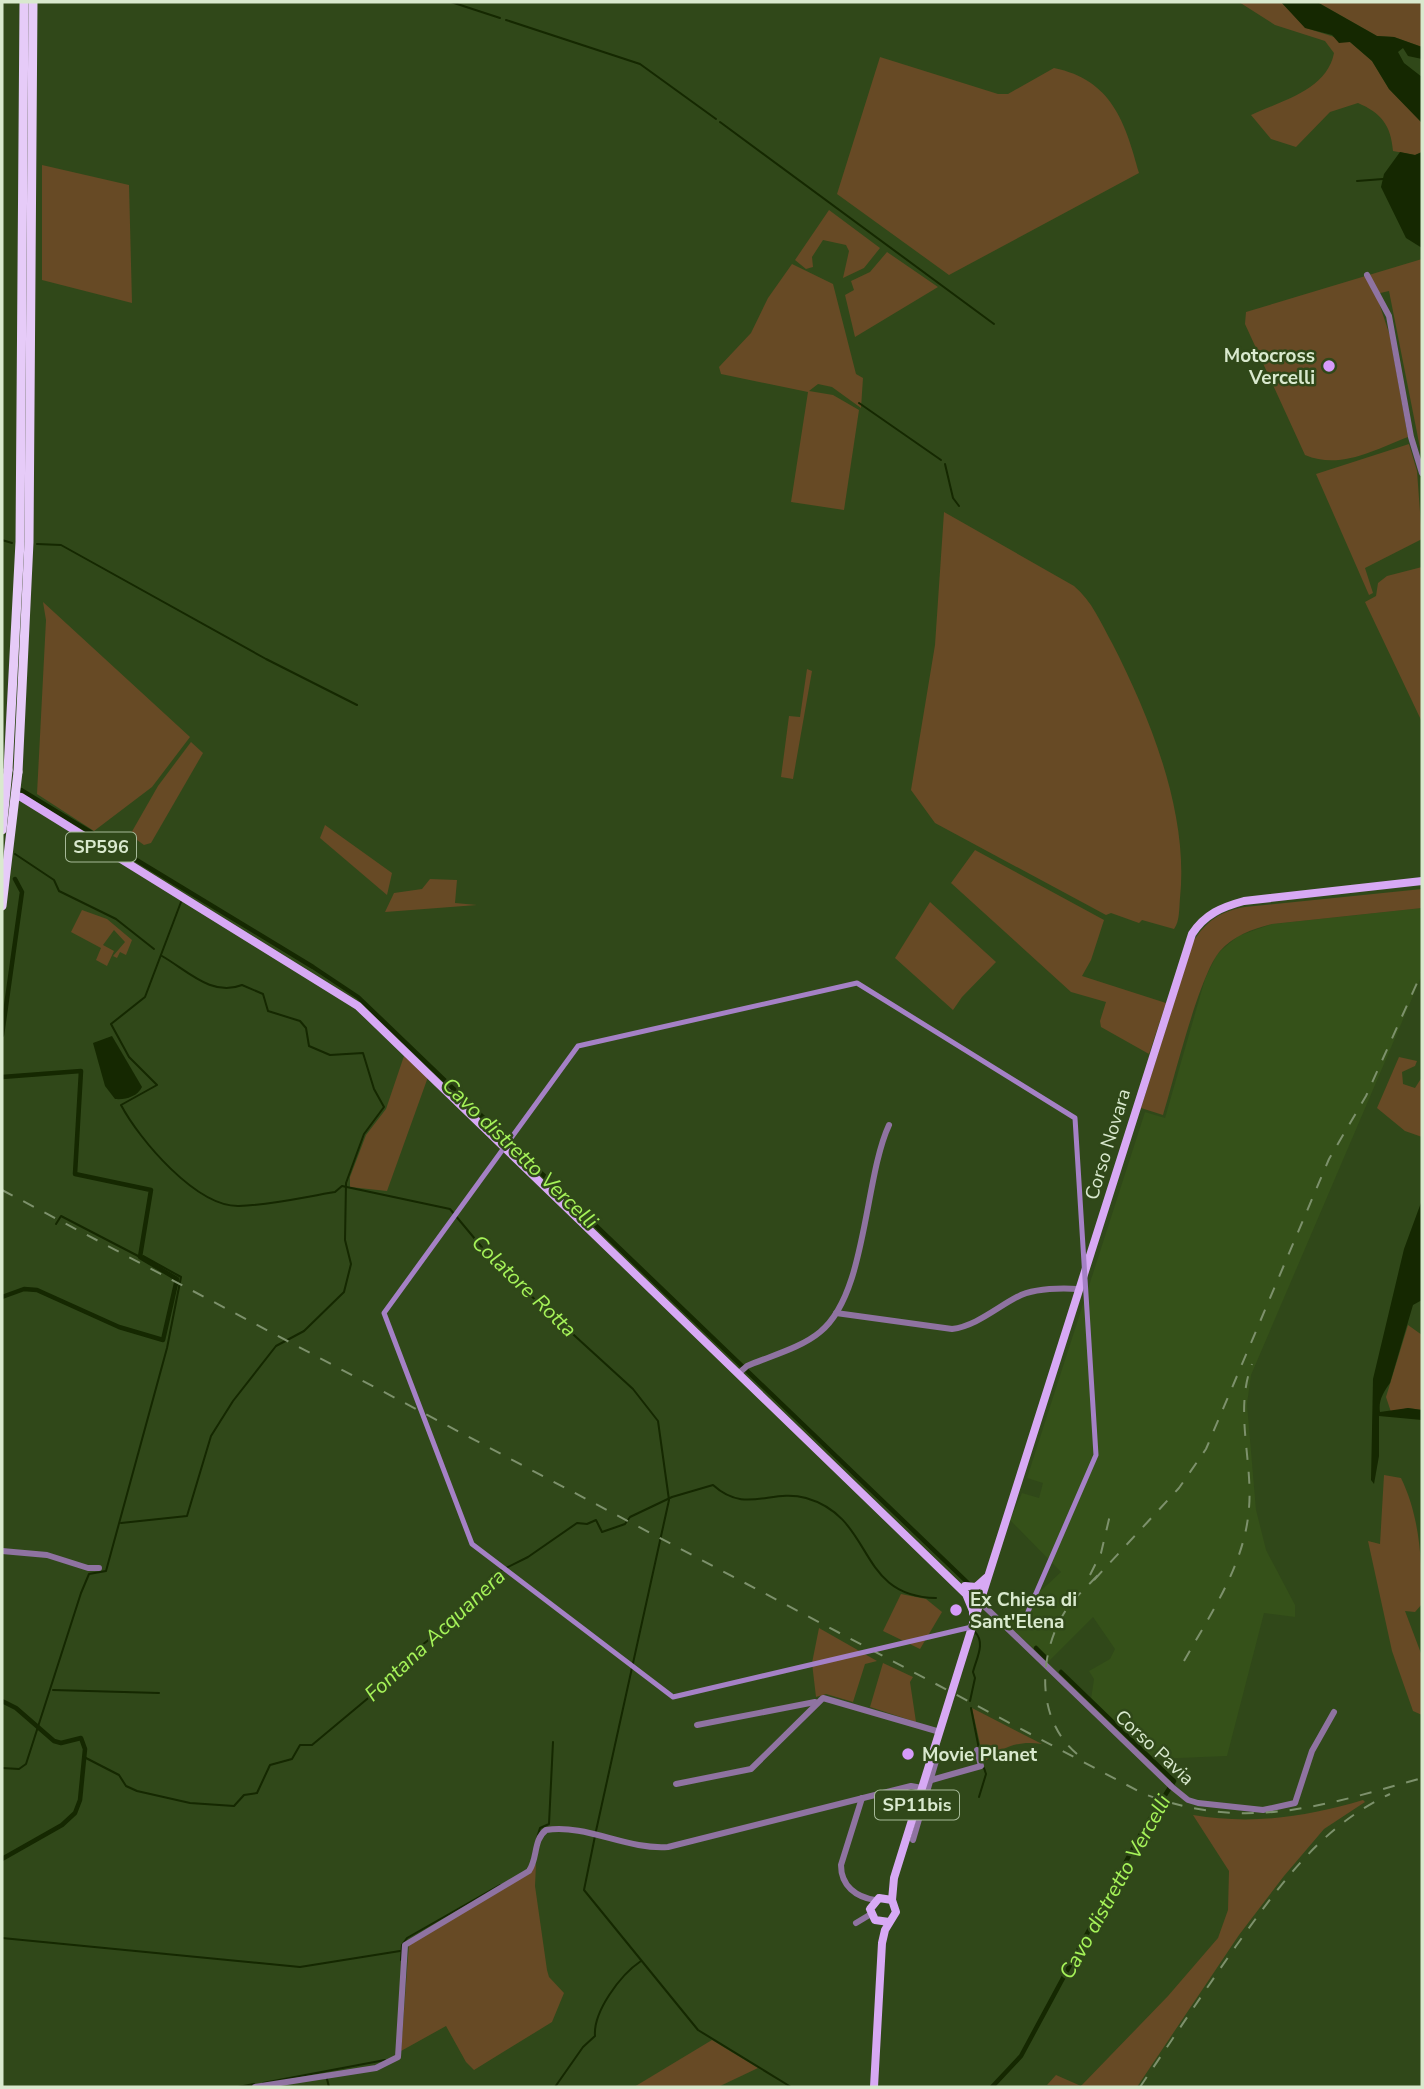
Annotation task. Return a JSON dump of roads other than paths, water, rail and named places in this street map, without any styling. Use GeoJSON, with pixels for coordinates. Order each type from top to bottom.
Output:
{"type":"FeatureCollection","features":[{"type":"Feature","properties":{"kind":"highway"},"geometry":{"type":"LineString","coordinates":[[2,830],[13,771],[20,542],[24,2]]}},
{"type":"Feature","properties":{"kind":"highway"},"geometry":{"type":"LineString","coordinates":[[2,905],[29,542],[33,2]]}},
{"type":"Feature","properties":{"kind":"main road","name":"SP596"},"geometry":{"type":"LineString","coordinates":[[21,797],[347,997],[743,1370]]}},
{"type":"Feature","properties":{"kind":"main road","name":"Corso Novara"},"geometry":{"type":"LineString","coordinates":[[973,1624],[1186,946],[1198,924],[1224,906],[1244,901],[1422,881]]}},
{"type":"Feature","properties":{"kind":"main road"},"geometry":{"type":"LineString","coordinates":[[743,1370],[963,1587],[981,1599]]}},
{"type":"Feature","properties":{"kind":"main road"},"geometry":{"type":"LineString","coordinates":[[963,1587],[976,1587],[988,1576]]}},
{"type":"Feature","properties":{"kind":"main road"},"geometry":{"type":"LineString","coordinates":[[963,1587],[973,1611],[973,1624]]}},
{"type":"Feature","properties":{"kind":"main road","name":"SP11bis"},"geometry":{"type":"LineString","coordinates":[[882,1943],[874,1916],[894,1878],[973,1624]]}},
{"type":"Feature","properties":{"kind":"main road","name":"SP11bis"},"geometry":{"type":"LineString","coordinates":[[874,2087],[882,1943],[889,1922],[896,1912],[884,1899]]}},
{"type":"Feature","properties":{"kind":"main road"},"geometry":{"type":"LineString","coordinates":[[874,1916],[889,1922]]}},
{"type":"Feature","properties":{"kind":"street"},"geometry":{"type":"LineString","coordinates":[[1367,275],[1389,316],[1411,437],[1422,473]]}},
{"type":"Feature","properties":{"kind":"street"},"geometry":{"type":"LineString","coordinates":[[743,1370],[814,1337],[836,1313],[845,1293],[866,1223],[871,1189],[889,1125]]}},
{"type":"Feature","properties":{"kind":"street"},"geometry":{"type":"LineString","coordinates":[[836,1313],[952,1329],[968,1325],[1020,1295],[1041,1290],[1078,1289]]}},
{"type":"Feature","properties":{"kind":"street"},"geometry":{"type":"LineString","coordinates":[[2,1551],[47,1555],[88,1568],[99,1568]]}},
{"type":"Feature","properties":{"kind":"street","name":"Corso Pavia"},"geometry":{"type":"LineString","coordinates":[[981,1599],[1188,1800],[1216,1806],[1263,1810],[1291,1805],[1298,1796],[1312,1751],[1334,1712]]}},
{"type":"Feature","properties":{"kind":"street"},"geometry":{"type":"LineString","coordinates":[[697,1725],[831,1698],[940,1732]]}},
{"type":"Feature","properties":{"kind":"street"},"geometry":{"type":"LineString","coordinates":[[676,1784],[751,1769],[816,1702]]}},
{"type":"Feature","properties":{"kind":"street"},"geometry":{"type":"LineString","coordinates":[[255,2087],[376,2068],[398,2057],[404,1951],[409,1940],[529,1871],[535,1862],[539,1839],[546,1830],[595,1834],[640,1846],[668,1847],[925,1783],[981,1766],[976,1750]]}},
{"type":"Feature","properties":{"kind":"street"},"geometry":{"type":"LineString","coordinates":[[913,1840],[925,1783],[936,1761]]}},
{"type":"Feature","properties":{"kind":"street"},"geometry":{"type":"LineString","coordinates":[[859,1922],[874,1916],[862,1897],[843,1882],[841,1865],[862,1798]]}},
{"type":"Feature","properties":{"kind":"street"},"geometry":{"type":"LineString","coordinates":[[862,1897],[884,1899]]}},
{"type":"Feature","properties":{"kind":"waterway"},"geometry":{"type":"LineString","coordinates":[[451,2],[500,18]]}},
{"type":"Feature","properties":{"kind":"waterway"},"geometry":{"type":"LineString","coordinates":[[506,20],[640,64],[716,119]]}},
{"type":"Feature","properties":{"kind":"waterway"},"geometry":{"type":"LineString","coordinates":[[720,122],[994,324]]}},
{"type":"Feature","properties":{"kind":"waterway"},"geometry":{"type":"LineString","coordinates":[[1357,181],[1383,179]]}},
{"type":"Feature","properties":{"kind":"waterway"},"geometry":{"type":"LineString","coordinates":[[859,403],[941,460]]}},
{"type":"Feature","properties":{"kind":"waterway"},"geometry":{"type":"LineString","coordinates":[[945,464],[953,498],[959,506]]}},
{"type":"Feature","properties":{"kind":"waterway"},"geometry":{"type":"LineString","coordinates":[[2,540],[12,543]]}},
{"type":"Feature","properties":{"kind":"waterway"},"geometry":{"type":"LineString","coordinates":[[37,544],[61,545],[266,659],[357,705]]}},
{"type":"Feature","properties":{"kind":"waterway","name":"Cavo distretto Vercelli"},"geometry":{"type":"LineString","coordinates":[[21,790],[358,997],[968,1583]]}},
{"type":"Feature","properties":{"kind":"waterway"},"geometry":{"type":"LineString","coordinates":[[15,854],[54,880],[59,891],[116,919],[154,949]]}},
{"type":"Feature","properties":{"kind":"waterway"},"geometry":{"type":"LineString","coordinates":[[2,1035],[22,892],[15,879]]}},
{"type":"Feature","properties":{"kind":"waterway","name":"Colatore Rotta"},"geometry":{"type":"LineString","coordinates":[[181,902],[145,997],[111,1024],[129,1057],[157,1085],[121,1105],[155,1152],[188,1183],[222,1203],[239,1206],[275,1202],[335,1192],[342,1186],[450,1209],[495,1263],[633,1389],[658,1421],[669,1500],[596,1831]]}},
{"type":"Feature","properties":{"kind":"waterway"},"geometry":{"type":"LineString","coordinates":[[121,1523],[187,1516],[211,1436],[233,1401],[276,1346],[304,1331],[344,1292],[351,1264],[345,1240],[346,1183],[364,1134],[384,1107],[374,1089],[363,1053],[330,1055],[309,1046],[306,1028],[300,1021],[268,1011],[263,994],[242,985],[231,988],[210,985],[162,956]]}},
{"type":"Feature","properties":{"kind":"waterway"},"geometry":{"type":"LineString","coordinates":[[2,1077],[81,1071],[75,1174],[151,1190],[140,1257],[177,1279],[163,1340],[119,1327],[37,1290],[24,1289],[2,1297]]}},
{"type":"Feature","properties":{"kind":"waterway"},"geometry":{"type":"LineString","coordinates":[[56,1224],[61,1216],[140,1257]]}},
{"type":"Feature","properties":{"kind":"waterway"},"geometry":{"type":"LineString","coordinates":[[2,1768],[19,1769],[26,1764],[81,1593],[89,1574],[106,1571],[167,1348],[181,1277],[143,1256]]}},
{"type":"Feature","properties":{"kind":"waterway","name":"Fontana Acquanera"},"geometry":{"type":"LineString","coordinates":[[84,1757],[119,1775],[126,1786],[137,1791],[190,1803],[234,1806],[244,1795],[257,1793],[270,1765],[292,1759],[300,1745],[312,1745],[397,1674],[414,1651],[463,1614],[492,1575],[528,1557],[577,1523],[587,1524],[596,1520],[602,1532],[625,1524],[630,1517],[672,1497],[713,1485],[725,1494],[737,1498],[748,1500],[793,1496],[806,1498],[828,1508],[844,1522],[878,1571],[891,1584],[910,1594],[936,1598]]}},
{"type":"Feature","properties":{"kind":"waterway","name":"Fontana Acquanera"},"geometry":{"type":"LineString","coordinates":[[970,1701],[975,1678],[973,1672],[980,1646],[975,1632]]}},
{"type":"Feature","properties":{"kind":"waterway","name":"Cavo distretto Vercelli"},"geometry":{"type":"LineString","coordinates":[[1036,1648],[1046,1658]]}},
{"type":"Feature","properties":{"kind":"waterway","name":"Cavo distretto Vercelli"},"geometry":{"type":"LineString","coordinates":[[992,2087],[1021,2056],[1143,1830],[1174,1781],[1061,1672]]}},
{"type":"Feature","properties":{"kind":"waterway"},"geometry":{"type":"LineString","coordinates":[[53,1690],[159,1693]]}},
{"type":"Feature","properties":{"kind":"waterway"},"geometry":{"type":"LineString","coordinates":[[2,1701],[16,1708],[54,1741],[61,1743],[81,1738],[85,1749],[80,1800],[75,1813],[62,1825],[2,1859]]}},
{"type":"Feature","properties":{"kind":"waterway","name":"Fontana Acquanera"},"geometry":{"type":"LineString","coordinates":[[971,1708],[979,1749]]}},
{"type":"Feature","properties":{"kind":"waterway"},"geometry":{"type":"LineString","coordinates":[[537,1838],[540,1828],[549,1824],[553,1742]]}},
{"type":"Feature","properties":{"kind":"waterway","name":"Fontana Acquanera"},"geometry":{"type":"LineString","coordinates":[[979,1797],[986,1774],[984,1768]]}},
{"type":"Feature","properties":{"kind":"waterway"},"geometry":{"type":"LineString","coordinates":[[595,1836],[584,1890],[698,2030],[791,2087]]}},
{"type":"Feature","properties":{"kind":"waterway"},"geometry":{"type":"LineString","coordinates":[[401,1960],[402,1945],[407,1938],[500,1885]]}},
{"type":"Feature","properties":{"kind":"waterway"},"geometry":{"type":"LineString","coordinates":[[2,1938],[300,1967],[400,1951]]}},
{"type":"Feature","properties":{"kind":"waterway"},"geometry":{"type":"LineString","coordinates":[[555,2087],[583,2047],[595,2036],[598,2016],[609,1995],[641,1961]]}},
{"type":"Feature","properties":{"kind":"waterway"},"geometry":{"type":"LineString","coordinates":[[263,2083],[385,2060]]}},
{"type":"Feature","properties":{"kind":"waterway"},"geometry":{"type":"LineString","coordinates":[[327,2079],[329,2087]]}},
{"type":"Feature","properties":{"kind":"waterway"},"geometry":{"type":"LineString","coordinates":[[238,2087],[254,2084]]}},
{"type":"Feature","properties":{"kind":"railway"},"geometry":{"type":"LineString","coordinates":[[1094,1580],[1179,1488],[1206,1449],[1329,1159],[1366,1096],[1422,972]]}},
{"type":"Feature","properties":{"kind":"railway"},"geometry":{"type":"LineString","coordinates":[[2,1190],[1142,1793],[1179,1805],[1249,1813],[1317,1806],[1422,1778]]}},
{"type":"Feature","properties":{"kind":"railway"},"geometry":{"type":"LineString","coordinates":[[1184,1661],[1234,1568],[1246,1529],[1250,1490],[1244,1399],[1252,1364]]}},
{"type":"Feature","properties":{"kind":"railway"},"geometry":{"type":"LineString","coordinates":[[1090,1575],[1101,1553],[1110,1515]]}},
{"type":"Feature","properties":{"kind":"railway"},"geometry":{"type":"LineString","coordinates":[[1077,1754],[1063,1740],[1054,1723],[1045,1685],[1046,1665],[1050,1646],[1066,1610],[1099,1574]]}},
{"type":"Feature","properties":{"kind":"railway"},"geometry":{"type":"LineString","coordinates":[[1140,2087],[1236,1946],[1303,1860],[1343,1823],[1390,1794]]}},
{"type":"Feature","properties":{"kind":"place","name":"Motocross Vercelli"},"geometry":{"type":"Point","coordinates":[1329,366]}},
{"type":"Feature","properties":{"kind":"place","name":"Ex Chiesa di Sant'Elena"},"geometry":{"type":"Point","coordinates":[956,1610]}},
{"type":"Feature","properties":{"kind":"place","name":"Movie Planet"},"geometry":{"type":"Point","coordinates":[908,1754]}}]}
